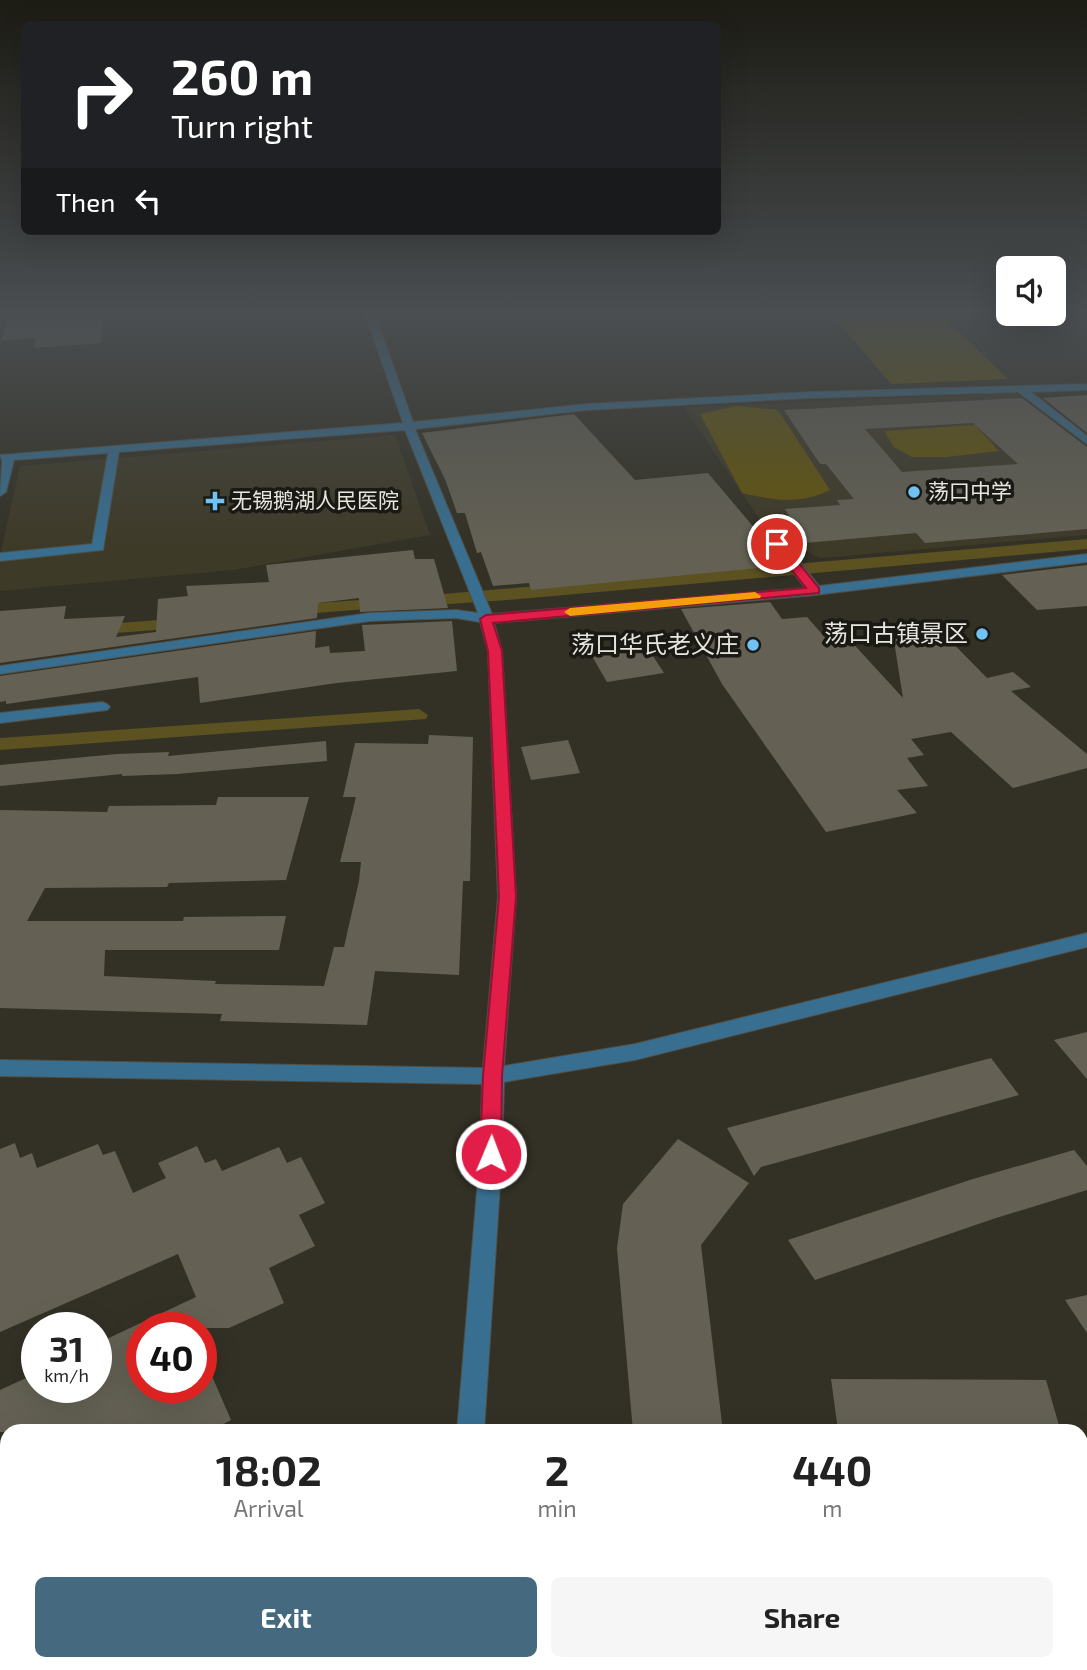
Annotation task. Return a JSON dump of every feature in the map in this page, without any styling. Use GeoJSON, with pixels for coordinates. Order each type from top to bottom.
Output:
{"type":"FeatureCollection","features":[{"type":"Feature","properties":{"kind":"street"},"geometry":{"type":"LineString","coordinates":[[396,392],[485,615],[495,651],[508,897],[493,1076],[491,1154],[471,1424]]}},
{"type":"Feature","properties":{"kind":"street"},"geometry":{"type":"LineString","coordinates":[[0,492],[5,457],[408,426],[601,407],[918,392]]}},
{"type":"Feature","properties":{"kind":"street"},"geometry":{"type":"LineString","coordinates":[[1025,392],[1087,441]]}},
{"type":"Feature","properties":{"kind":"street"},"geometry":{"type":"LineString","coordinates":[[0,557],[98,547],[114,449]]}},
{"type":"Feature","properties":{"kind":"street"},"geometry":{"type":"LineString","coordinates":[[777,544],[815,590]]}},
{"type":"Feature","properties":{"kind":"street"},"geometry":{"type":"LineString","coordinates":[[0,670],[370,617],[485,615],[815,590],[1087,558]]}},
{"type":"Feature","properties":{"kind":"street"},"geometry":{"type":"LineString","coordinates":[[0,718],[102,706]]}},
{"type":"Feature","properties":{"kind":"street"},"geometry":{"type":"LineString","coordinates":[[0,1068],[493,1076],[635,1052],[1087,940]]}},
{"type":"Feature","properties":{"kind":"shaded area","name":"荡口中学"},"geometry":{"type":"Polygon","coordinates":[[[1016,393],[1087,450],[1087,535],[820,558],[769,533],[684,407],[1016,393]]]}},
{"type":"Feature","properties":{"kind":"shaded area"},"geometry":{"type":"Polygon","coordinates":[[[737,406],[778,410],[830,490],[797,499],[776,499],[742,493],[700,414],[737,406]]]}},
{"type":"Feature","properties":{"kind":"shaded area"},"geometry":{"type":"Polygon","coordinates":[[[975,425],[999,451],[946,457],[912,457],[894,447],[884,431],[975,425]]]}},
{"type":"Feature","properties":{"kind":"shaded area","name":"无锡鹅湖人民医院"},"geometry":{"type":"Polygon","coordinates":[[[395,435],[430,535],[233,570],[0,591],[0,556],[20,466],[395,435]]]}},
{"type":"Feature","properties":{"kind":"building"},"geometry":{"type":"Polygon","coordinates":[[[1087,395],[1087,433],[1043,398],[1087,395]]]}},
{"type":"Feature","properties":{"kind":"building"},"geometry":{"type":"Polygon","coordinates":[[[1022,398],[1087,447],[1087,529],[925,543],[916,533],[805,543],[785,509],[840,505],[837,500],[854,499],[826,464],[820,464],[784,410],[1022,398]],[[973,423],[865,429],[902,472],[1018,464],[973,423]]]}},
{"type":"Feature","properties":{"kind":"building"},"geometry":{"type":"Polygon","coordinates":[[[574,414],[635,480],[708,473],[762,537],[780,566],[531,590],[529,583],[493,586],[481,552],[477,553],[465,513],[457,513],[445,479],[422,433],[574,414]]]}},
{"type":"Feature","properties":{"kind":"building"},"geometry":{"type":"Polygon","coordinates":[[[413,550],[415,559],[434,559],[448,608],[360,612],[359,598],[318,603],[317,618],[0,663],[0,611],[66,606],[64,619],[125,616],[116,637],[156,632],[158,599],[188,596],[186,586],[269,582],[266,565],[413,550]]]}},
{"type":"Feature","properties":{"kind":"building"},"geometry":{"type":"Polygon","coordinates":[[[1087,565],[1087,606],[1037,610],[1002,575],[1087,565]]]}},
{"type":"Feature","properties":{"kind":"building"},"geometry":{"type":"Polygon","coordinates":[[[770,602],[782,619],[807,617],[829,642],[848,638],[903,698],[894,641],[909,624],[931,621],[987,678],[1013,672],[1031,687],[1011,691],[1087,754],[1087,768],[1013,788],[951,732],[911,739],[924,755],[907,758],[928,786],[897,790],[917,813],[826,832],[722,684],[681,609],[770,602]]]}},
{"type":"Feature","properties":{"kind":"building"},"geometry":{"type":"Polygon","coordinates":[[[452,621],[457,671],[337,683],[200,703],[198,677],[6,704],[6,701],[0,702],[0,676],[316,631],[315,648],[329,646],[330,653],[365,651],[362,625],[452,621]]]}},
{"type":"Feature","properties":{"kind":"building"},"geometry":{"type":"Polygon","coordinates":[[[644,642],[664,673],[607,682],[589,651],[644,642]]]}},
{"type":"Feature","properties":{"kind":"building"},"geometry":{"type":"Polygon","coordinates":[[[429,735],[473,737],[470,881],[463,881],[459,975],[375,971],[367,1025],[220,1021],[222,1014],[0,1008],[0,810],[107,812],[109,806],[216,805],[218,797],[309,797],[286,880],[169,883],[167,887],[45,888],[27,921],[183,921],[184,917],[286,916],[279,950],[105,950],[104,976],[216,981],[215,984],[324,986],[334,947],[344,947],[359,881],[361,862],[340,862],[356,797],[343,797],[355,743],[428,744],[429,735]]]}},
{"type":"Feature","properties":{"kind":"building"},"geometry":{"type":"Polygon","coordinates":[[[568,740],[580,773],[531,780],[521,747],[568,740]]]}},
{"type":"Feature","properties":{"kind":"building"},"geometry":{"type":"Polygon","coordinates":[[[326,741],[327,761],[177,774],[122,774],[0,786],[0,765],[117,754],[169,752],[168,756],[326,741]]]}},
{"type":"Feature","properties":{"kind":"building"},"geometry":{"type":"Polygon","coordinates":[[[1087,1032],[1087,1079],[1054,1040],[1087,1032]]]}},
{"type":"Feature","properties":{"kind":"building"},"geometry":{"type":"Polygon","coordinates":[[[991,1058],[1019,1095],[761,1167],[754,1176],[727,1128],[991,1058]]]}},
{"type":"Feature","properties":{"kind":"building"},"geometry":{"type":"Polygon","coordinates":[[[678,1139],[749,1183],[701,1245],[722,1424],[632,1424],[617,1248],[623,1204],[678,1139]]]}},
{"type":"Feature","properties":{"kind":"building"},"geometry":{"type":"Polygon","coordinates":[[[15,1143],[20,1158],[32,1153],[37,1168],[98,1144],[103,1155],[115,1151],[133,1193],[166,1178],[158,1163],[197,1146],[205,1163],[216,1159],[222,1171],[279,1147],[287,1163],[301,1157],[325,1203],[299,1215],[315,1246],[269,1268],[284,1303],[229,1328],[217,1328],[217,1312],[164,1312],[196,1297],[178,1254],[46,1312],[21,1312],[21,1323],[0,1332],[0,1149],[15,1143]]]}},
{"type":"Feature","properties":{"kind":"building"},"geometry":{"type":"Polygon","coordinates":[[[1074,1150],[1087,1166],[1087,1190],[815,1280],[788,1240],[973,1179],[1074,1150]]]}},
{"type":"Feature","properties":{"kind":"building"},"geometry":{"type":"Polygon","coordinates":[[[1087,1295],[1087,1333],[1065,1300],[1087,1295]]]}},
{"type":"Feature","properties":{"kind":"building"},"geometry":{"type":"Polygon","coordinates":[[[126,1330],[126,1403],[217,1403],[217,1388],[231,1420],[223,1424],[0,1424],[0,1390],[21,1380],[21,1403],[112,1403],[112,1336],[126,1330]]]}},
{"type":"Feature","properties":{"kind":"building"},"geometry":{"type":"Polygon","coordinates":[[[831,1379],[1046,1380],[1059,1424],[837,1424],[831,1379]]]}},
{"type":"Feature","properties":{"kind":"waterway"},"geometry":{"type":"LineString","coordinates":[[420,601],[1087,544]]}},
{"type":"Feature","properties":{"kind":"waterway"},"geometry":{"type":"LineString","coordinates":[[290,610],[387,603]]}},
{"type":"Feature","properties":{"kind":"waterway"},"geometry":{"type":"LineString","coordinates":[[92,630],[186,623]]}},
{"type":"Feature","properties":{"kind":"waterway"},"geometry":{"type":"LineString","coordinates":[[0,744],[419,715]]}},
{"type":"Feature","properties":{"kind":"slow traffic"},"geometry":{"type":"LineString","coordinates":[[570,612],[755,596]]}},
{"type":"Feature","properties":{"kind":"place","name":"荡口中学"},"geometry":{"type":"Point","coordinates":[914,492]}},
{"type":"Feature","properties":{"kind":"place","name":"无锡鹅湖人民医院"},"geometry":{"type":"Point","coordinates":[215,501]}},
{"type":"Feature","properties":{"kind":"place","name":"荡口古镇景区"},"geometry":{"type":"Point","coordinates":[982,634]}},
{"type":"Feature","properties":{"kind":"place","name":"荡口华氏老义庄"},"geometry":{"type":"Point","coordinates":[753,645]}},
{"type":"Feature","properties":{"kind":"route"},"geometry":{"type":"LineString","coordinates":[[491,1154],[493,1076],[508,897],[495,651],[486,619],[815,590],[777,544]]}}]}
